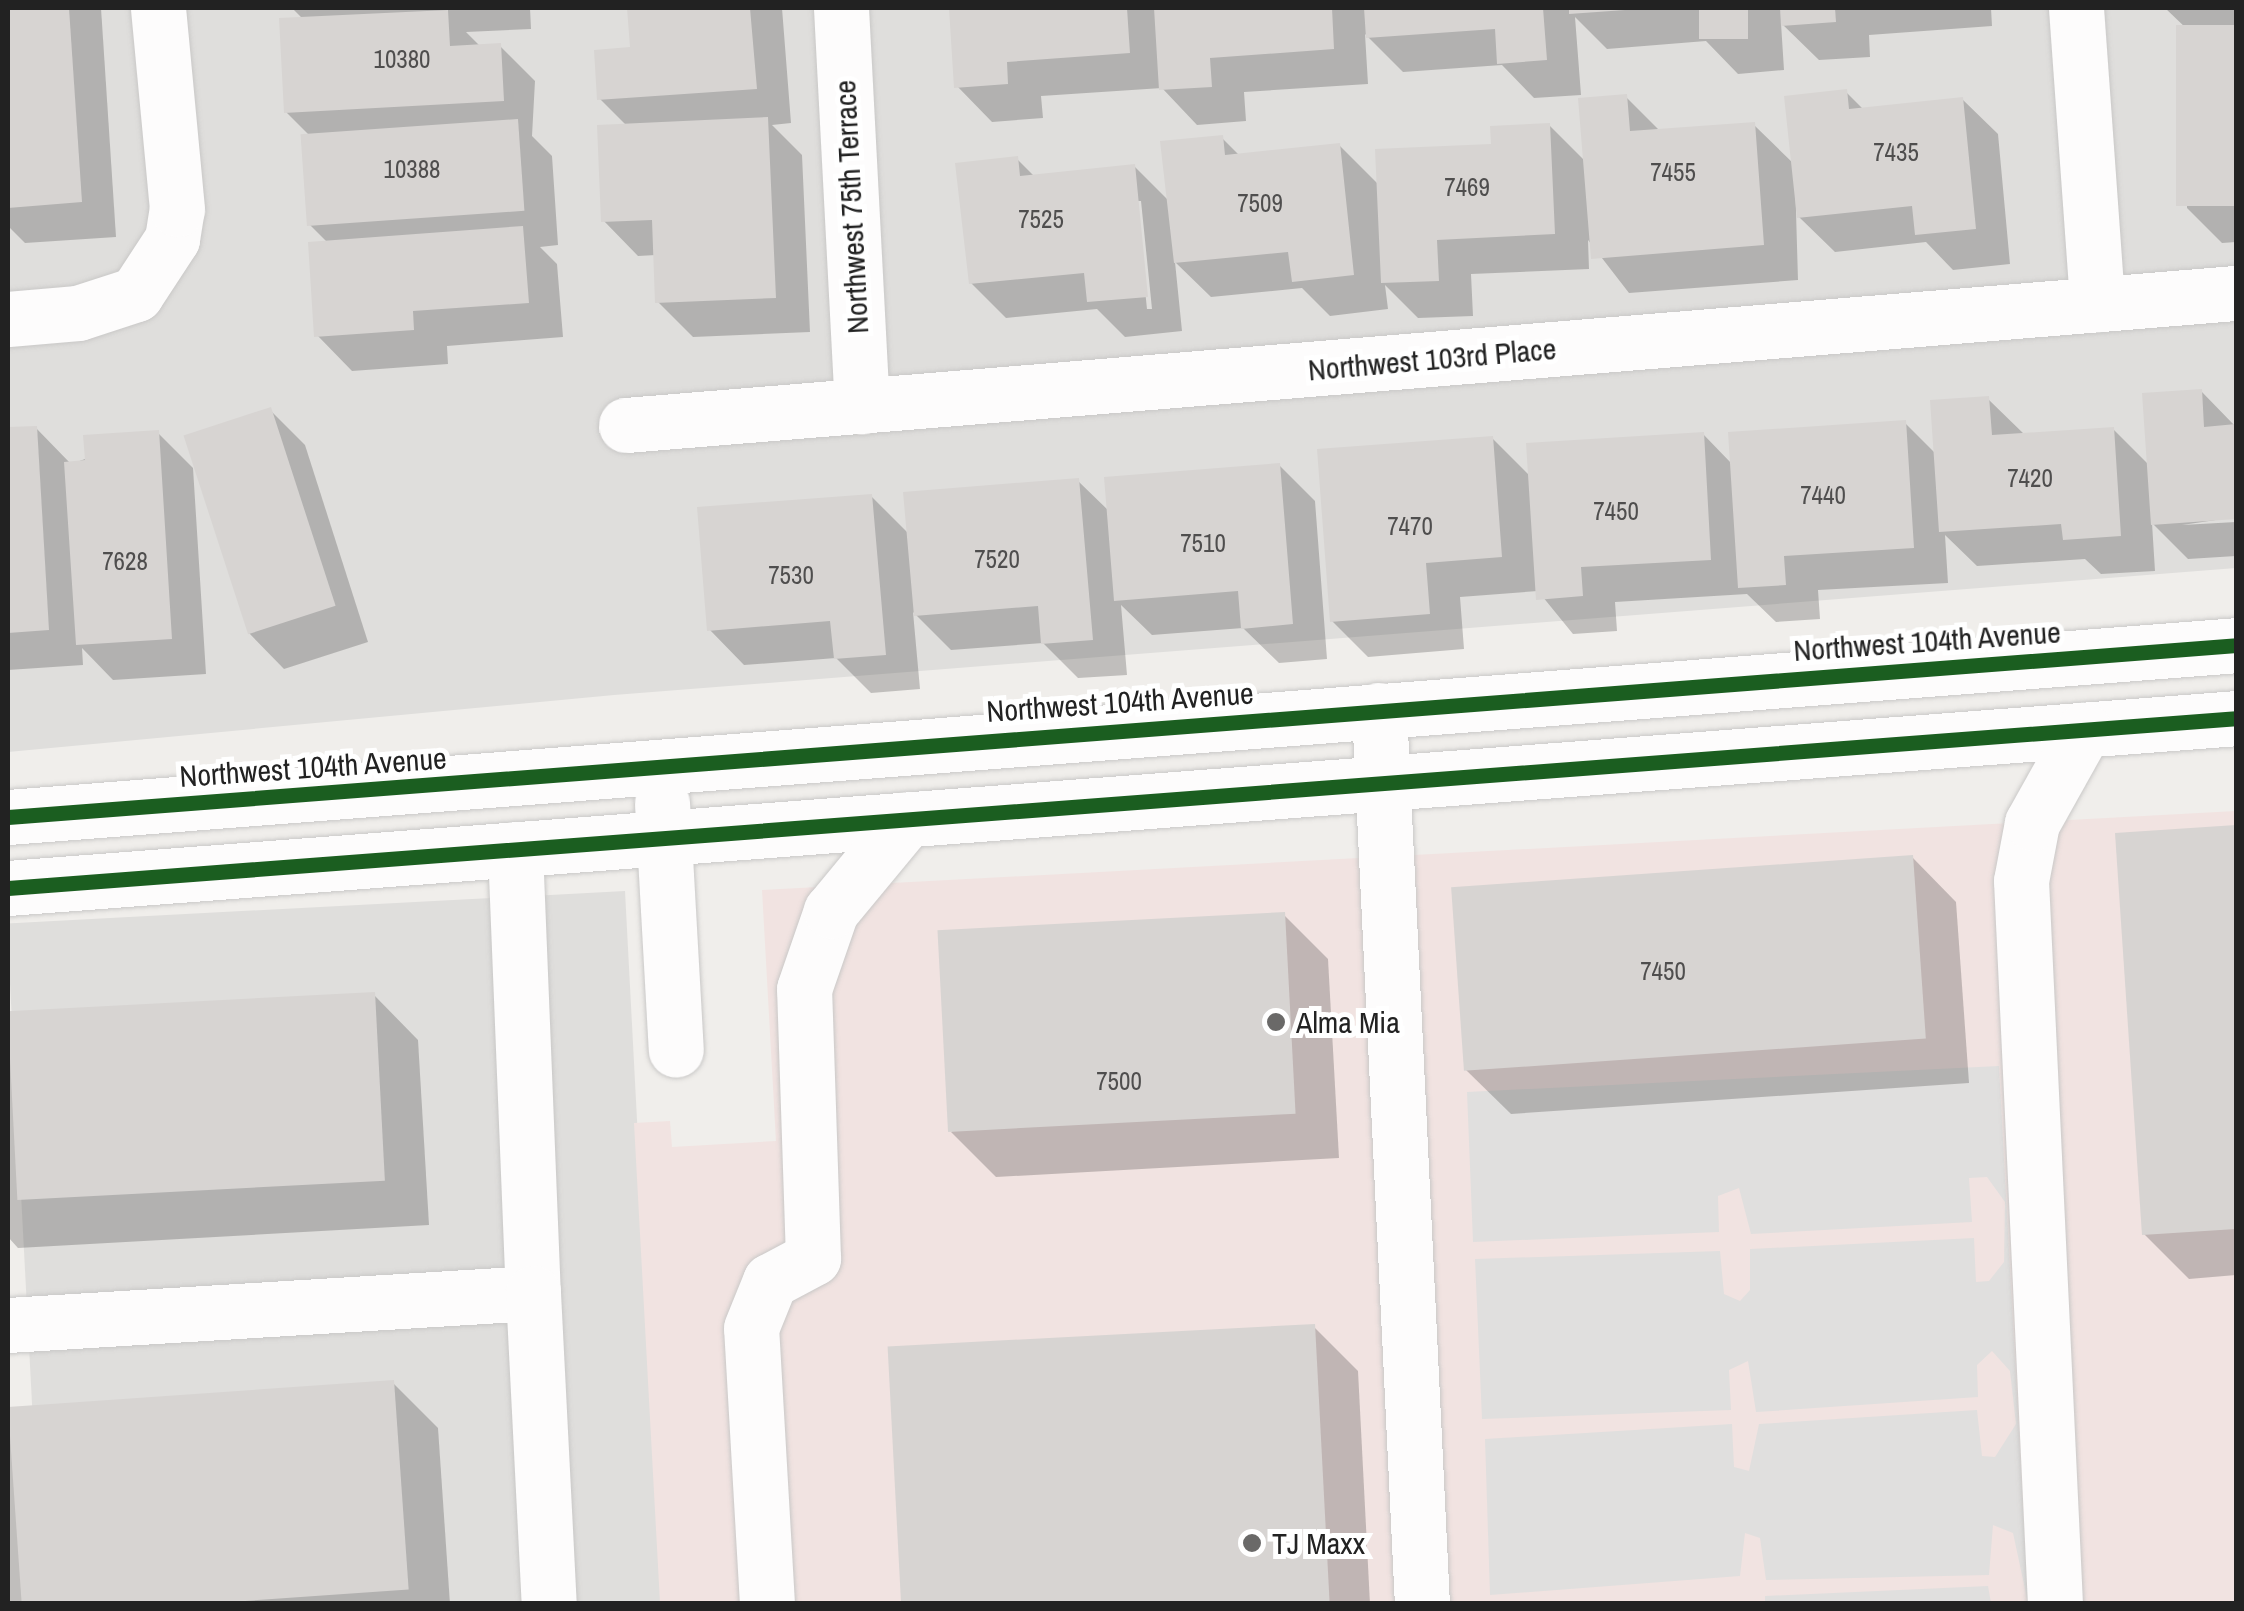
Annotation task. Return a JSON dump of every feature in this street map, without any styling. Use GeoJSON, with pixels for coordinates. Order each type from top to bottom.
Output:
{"type":"FeatureCollection","features":[{"type":"Feature","properties":{"kind":"street"},"geometry":{"type":"LineString","coordinates":[[8,319],[78,314],[136,294],[172,240],[172,168],[158,8]]}},
{"type":"Feature","properties":{"kind":"street","name":"Northwest 75th Terrace"},"geometry":{"type":"LineString","coordinates":[[841,8],[862,406]]}},
{"type":"Feature","properties":{"kind":"street"},"geometry":{"type":"LineString","coordinates":[[2076,8],[2097,304]]}},
{"type":"Feature","properties":{"kind":"street","name":"Northwest 103rd Place"},"geometry":{"type":"LineString","coordinates":[[626,425],[2236,293]]}},
{"type":"Feature","properties":{"kind":"street","name":"Northwest 104th Avenue"},"geometry":{"type":"LineString","coordinates":[[8,817],[2236,645]]}},
{"type":"Feature","properties":{"kind":"street"},"geometry":{"type":"LineString","coordinates":[[1379,710],[1422,1604]]}},
{"type":"Feature","properties":{"kind":"street"},"geometry":{"type":"LineString","coordinates":[[8,888],[907,819],[1383,790],[2236,718]]}},
{"type":"Feature","properties":{"kind":"street"},"geometry":{"type":"LineString","coordinates":[[2055,1604],[2020,881],[2032,823],[2084,730]]}},
{"type":"Feature","properties":{"kind":"street"},"geometry":{"type":"LineString","coordinates":[[660,765],[676,1050]]}},
{"type":"Feature","properties":{"kind":"street"},"geometry":{"type":"LineString","coordinates":[[767,1604],[751,1328],[770,1281],[813,1258],[804,989],[831,911],[907,819]]}},
{"type":"Feature","properties":{"kind":"street"},"geometry":{"type":"LineString","coordinates":[[515,849],[549,1604]]}},
{"type":"Feature","properties":{"kind":"street"},"geometry":{"type":"LineString","coordinates":[[8,1325],[534,1293]]}},
{"type":"Feature","properties":{"kind":"shaded area"},"geometry":{"type":"Polygon","coordinates":[[[8,8],[2236,8],[2236,568],[614,695],[8,752],[8,8]]]}},
{"type":"Feature","properties":{"kind":"shaded area"},"geometry":{"type":"Polygon","coordinates":[[[2236,811],[2236,1603],[660,1603],[634,1123],[670,1121],[672,1147],[776,1141],[762,890],[2236,811]]]}},
{"type":"Feature","properties":{"kind":"shaded area"},"geometry":{"type":"Polygon","coordinates":[[[625,891],[662,1603],[43,1604],[8,923],[625,891]]]}},
{"type":"Feature","properties":{"kind":"shaded area"},"geometry":{"type":"Polygon","coordinates":[[[1999,1066],[2028,1603],[2013,1533],[1993,1525],[1989,1575],[1766,1580],[1760,1538],[1745,1533],[1740,1576],[1490,1595],[1485,1439],[1732,1424],[1734,1467],[1749,1471],[1759,1424],[1977,1410],[1982,1456],[1995,1457],[2016,1424],[2010,1371],[1992,1351],[1977,1365],[1978,1397],[1756,1412],[1748,1361],[1729,1370],[1731,1410],[1482,1419],[1475,1259],[1720,1251],[1724,1294],[1740,1301],[1750,1290],[1750,1249],[1974,1238],[1976,1282],[1989,1281],[2004,1262],[2005,1202],[1987,1177],[1969,1178],[1972,1222],[1751,1234],[1739,1188],[1718,1196],[1719,1232],[1473,1242],[1467,1092],[1999,1066]]]}},
{"type":"Feature","properties":{"kind":"shaded area"},"geometry":{"type":"Polygon","coordinates":[[[1988,1586],[1991,1603],[1765,1603],[1765,1596],[1988,1586]]]}},
{"type":"Feature","properties":{"kind":"building"},"geometry":{"type":"Polygon","coordinates":[[[8,8],[69,8],[82,202],[8,208],[8,8]]]}},
{"type":"Feature","properties":{"kind":"building"},"geometry":{"type":"Polygon","coordinates":[[[627,8],[750,8],[757,89],[597,100],[594,50],[630,47],[627,8]]]}},
{"type":"Feature","properties":{"kind":"building"},"geometry":{"type":"Polygon","coordinates":[[[949,8],[1127,8],[1130,53],[1007,62],[1008,84],[954,88],[949,8]]]}},
{"type":"Feature","properties":{"kind":"building"},"geometry":{"type":"Polygon","coordinates":[[[1154,8],[1332,8],[1334,49],[1210,58],[1212,87],[1159,90],[1154,8]]]}},
{"type":"Feature","properties":{"kind":"building"},"geometry":{"type":"Polygon","coordinates":[[[1364,8],[1543,8],[1547,60],[1497,64],[1495,29],[1366,38],[1364,8]]]}},
{"type":"Feature","properties":{"kind":"building"},"geometry":{"type":"Polygon","coordinates":[[[1569,8],[1625,8],[1625,10],[1569,14],[1569,8]]]}},
{"type":"Feature","properties":{"kind":"building"},"geometry":{"type":"Polygon","coordinates":[[[1699,8],[1748,8],[1748,39],[1699,39],[1699,8]]]}},
{"type":"Feature","properties":{"kind":"building"},"geometry":{"type":"Polygon","coordinates":[[[1780,8],[1835,8],[1836,22],[1781,26],[1780,8]]]}},
{"type":"Feature","properties":{"kind":"building"},"geometry":{"type":"Polygon","coordinates":[[[448,10],[450,46],[501,43],[504,101],[284,113],[279,18],[448,10]]]}},
{"type":"Feature","properties":{"kind":"building"},"geometry":{"type":"Polygon","coordinates":[[[2176,25],[2236,25],[2236,206],[2176,206],[2176,25]]]}},
{"type":"Feature","properties":{"kind":"building"},"geometry":{"type":"Polygon","coordinates":[[[1847,89],[1849,109],[1963,97],[1976,229],[1915,235],[1912,206],[1797,218],[1784,96],[1847,89]]]}},
{"type":"Feature","properties":{"kind":"building"},"geometry":{"type":"Polygon","coordinates":[[[1627,94],[1630,131],[1755,122],[1764,245],[1591,259],[1578,98],[1627,94]]]}},
{"type":"Feature","properties":{"kind":"building"},"geometry":{"type":"Polygon","coordinates":[[[768,117],[776,298],[655,303],[652,220],[601,222],[597,125],[768,117]]]}},
{"type":"Feature","properties":{"kind":"building"},"geometry":{"type":"Polygon","coordinates":[[[518,119],[524,211],[307,226],[301,134],[518,119]]]}},
{"type":"Feature","properties":{"kind":"building"},"geometry":{"type":"Polygon","coordinates":[[[1550,123],[1555,234],[1437,240],[1439,281],[1381,283],[1375,149],[1491,144],[1490,126],[1550,123]]]}},
{"type":"Feature","properties":{"kind":"building"},"geometry":{"type":"Polygon","coordinates":[[[1223,135],[1225,155],[1340,143],[1354,275],[1292,282],[1288,252],[1174,263],[1160,141],[1223,135]]]}},
{"type":"Feature","properties":{"kind":"building"},"geometry":{"type":"Polygon","coordinates":[[[1018,156],[1020,176],[1135,164],[1148,297],[1087,302],[1084,273],[969,284],[955,163],[1018,156]]]}},
{"type":"Feature","properties":{"kind":"building"},"geometry":{"type":"Polygon","coordinates":[[[523,226],[529,303],[413,311],[414,330],[314,337],[308,242],[523,226]]]}},
{"type":"Feature","properties":{"kind":"building"},"geometry":{"type":"Polygon","coordinates":[[[2202,389],[2204,427],[2236,424],[2236,519],[2151,525],[2142,393],[2202,389]]]}},
{"type":"Feature","properties":{"kind":"building"},"geometry":{"type":"Polygon","coordinates":[[[1989,396],[1992,435],[2114,427],[2121,536],[2063,540],[2061,524],[1939,532],[1930,400],[1989,396]]]}},
{"type":"Feature","properties":{"kind":"building"},"geometry":{"type":"Polygon","coordinates":[[[271,407],[336,606],[248,634],[184,435],[271,407]]]}},
{"type":"Feature","properties":{"kind":"building"},"geometry":{"type":"Polygon","coordinates":[[[1906,420],[1914,548],[1784,556],[1786,585],[1738,588],[1728,432],[1906,420]]]}},
{"type":"Feature","properties":{"kind":"building"},"geometry":{"type":"Polygon","coordinates":[[[37,426],[49,630],[8,633],[8,427],[37,426]]]}},
{"type":"Feature","properties":{"kind":"building"},"geometry":{"type":"Polygon","coordinates":[[[159,430],[172,639],[76,645],[64,462],[85,460],[83,435],[159,430]]]}},
{"type":"Feature","properties":{"kind":"building"},"geometry":{"type":"Polygon","coordinates":[[[1704,432],[1711,560],[1581,567],[1583,596],[1536,600],[1526,443],[1704,432]]]}},
{"type":"Feature","properties":{"kind":"building"},"geometry":{"type":"Polygon","coordinates":[[[1493,436],[1502,557],[1426,563],[1430,614],[1330,622],[1317,449],[1493,436]]]}},
{"type":"Feature","properties":{"kind":"building"},"geometry":{"type":"Polygon","coordinates":[[[1280,463],[1293,624],[1241,629],[1238,591],[1114,601],[1104,477],[1280,463]]]}},
{"type":"Feature","properties":{"kind":"building"},"geometry":{"type":"Polygon","coordinates":[[[1079,478],[1093,640],[1041,644],[1038,606],[914,616],[903,492],[1079,478]]]}},
{"type":"Feature","properties":{"kind":"building"},"geometry":{"type":"Polygon","coordinates":[[[872,494],[886,655],[834,659],[830,621],[707,631],[697,507],[872,494]]]}},
{"type":"Feature","properties":{"kind":"building"},"geometry":{"type":"Polygon","coordinates":[[[2236,825],[2236,1229],[2142,1235],[2115,833],[2236,825]]]}},
{"type":"Feature","properties":{"kind":"building"},"geometry":{"type":"Polygon","coordinates":[[[1913,855],[1926,1039],[1464,1071],[1451,887],[1913,855]]]}},
{"type":"Feature","properties":{"kind":"building"},"geometry":{"type":"Polygon","coordinates":[[[1285,912],[1296,1114],[948,1132],[937,930],[1285,912]]]}},
{"type":"Feature","properties":{"kind":"building"},"geometry":{"type":"Polygon","coordinates":[[[375,992],[385,1181],[17,1200],[8,1011],[375,992]]]}},
{"type":"Feature","properties":{"kind":"building"},"geometry":{"type":"Polygon","coordinates":[[[1315,1324],[1330,1604],[901,1604],[888,1346],[1315,1324]]]}},
{"type":"Feature","properties":{"kind":"building"},"geometry":{"type":"Polygon","coordinates":[[[394,1380],[409,1589],[201,1604],[22,1604],[8,1407],[394,1380]]]}},
{"type":"Feature","properties":{"kind":"cycle path"},"geometry":{"type":"LineString","coordinates":[[8,817],[2236,645]]}},
{"type":"Feature","properties":{"kind":"cycle path"},"geometry":{"type":"LineString","coordinates":[[8,888],[2236,718]]}},
{"type":"Feature","properties":{"kind":"place","name":"Alma Mia"},"geometry":{"type":"Point","coordinates":[1276,1022]}},
{"type":"Feature","properties":{"kind":"place","name":"TJ Maxx"},"geometry":{"type":"Point","coordinates":[1252,1543]}}]}
